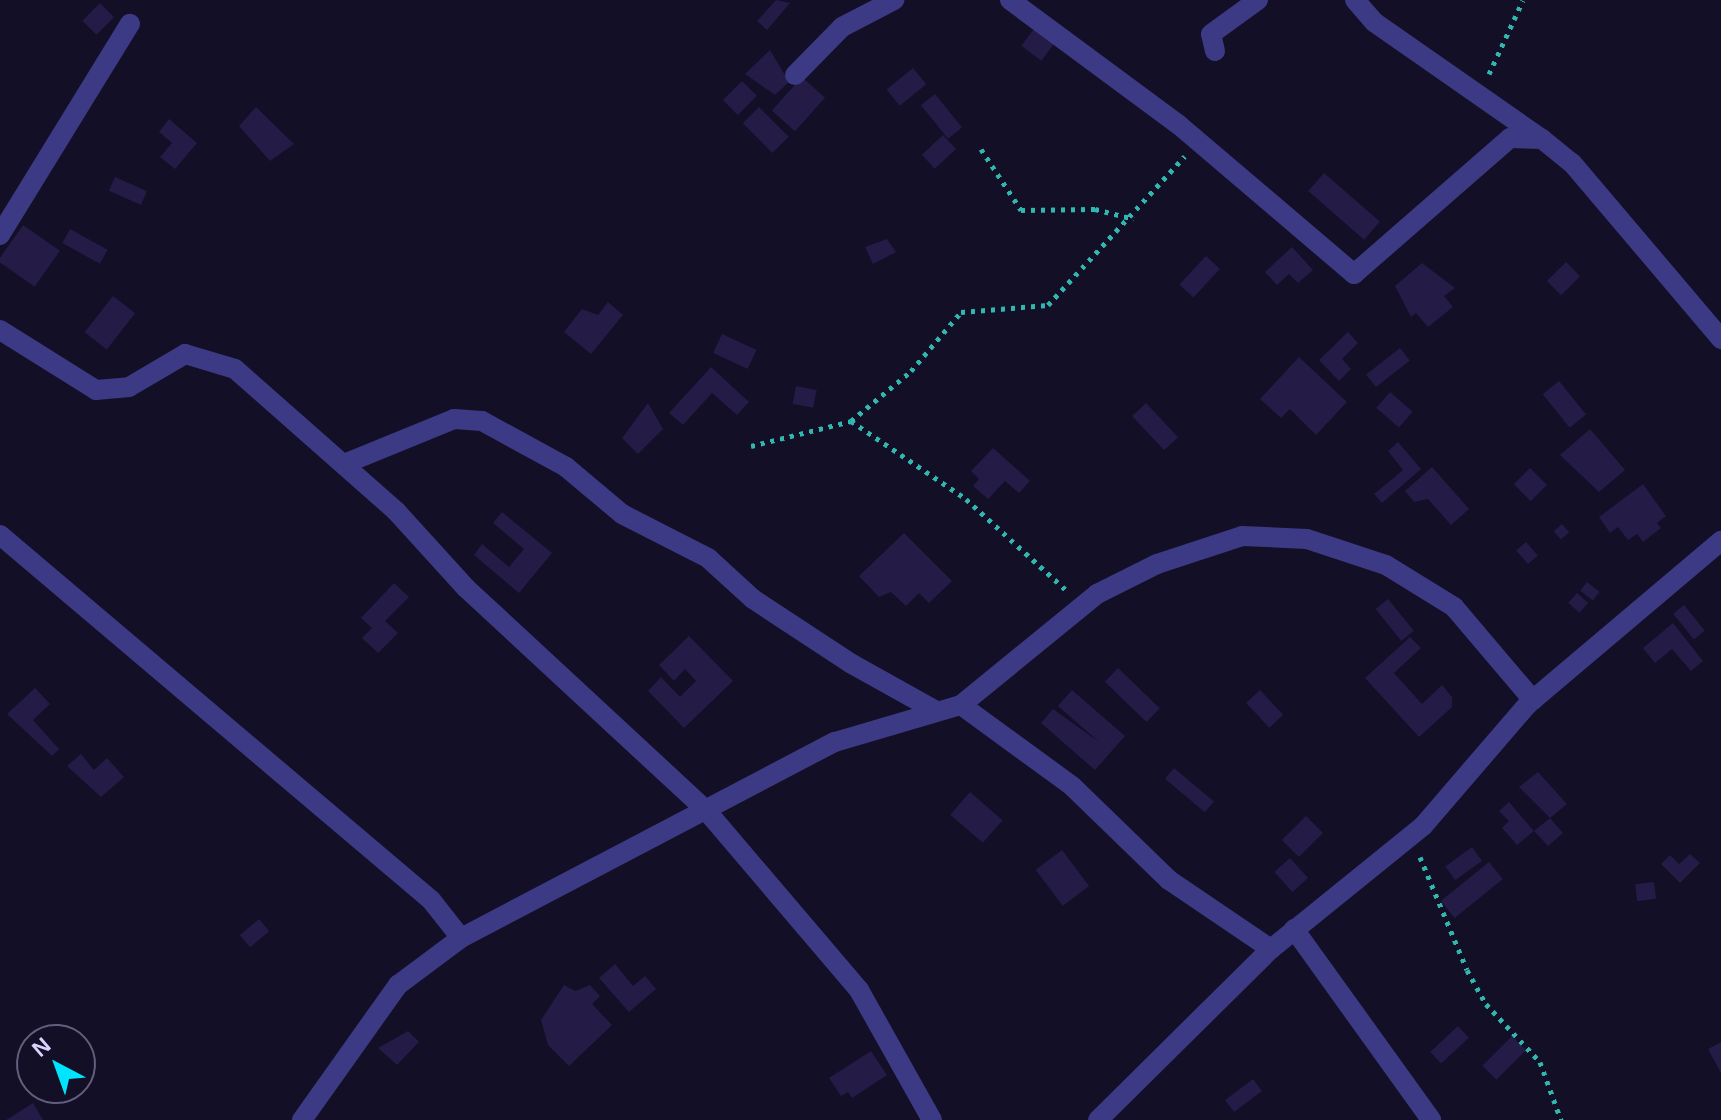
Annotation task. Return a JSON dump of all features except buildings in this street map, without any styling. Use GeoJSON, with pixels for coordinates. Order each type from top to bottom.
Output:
{"type":"FeatureCollection","features":[{"type":"Feature","properties":{"kind":"street"},"geometry":{"type":"LineString","coordinates":[[795,75],[842,27],[894,0]]}},
{"type":"Feature","properties":{"kind":"street"},"geometry":{"type":"LineString","coordinates":[[1010,0],[1198,140],[1354,274],[1510,138],[1542,139]]}},
{"type":"Feature","properties":{"kind":"street"},"geometry":{"type":"LineString","coordinates":[[1215,51],[1211,34],[1258,0]]}},
{"type":"Feature","properties":{"kind":"street"},"geometry":{"type":"LineString","coordinates":[[1355,0],[1374,22],[1572,163],[1721,339]]}},
{"type":"Feature","properties":{"kind":"street"},"geometry":{"type":"LineString","coordinates":[[0,235],[130,24]]}},
{"type":"Feature","properties":{"kind":"street"},"geometry":{"type":"LineString","coordinates":[[0,330],[58,371],[113,392],[185,354],[212,357],[344,464],[705,809],[859,990],[932,1120]]}},
{"type":"Feature","properties":{"kind":"street"},"geometry":{"type":"LineString","coordinates":[[344,464],[454,419],[482,421],[566,467],[622,514],[708,558],[753,599],[936,711]]}},
{"type":"Feature","properties":{"kind":"street"},"geometry":{"type":"LineString","coordinates":[[0,535],[431,900],[461,938]]}},
{"type":"Feature","properties":{"kind":"street"},"geometry":{"type":"LineString","coordinates":[[302,1120],[398,985],[461,938],[835,742],[961,705],[1083,605],[1157,564],[1242,536],[1307,539],[1386,565],[1454,607],[1533,700]]}},
{"type":"Feature","properties":{"kind":"street"},"geometry":{"type":"LineString","coordinates":[[1107,1117],[1271,949],[1409,838],[1533,700],[1721,541]]}},
{"type":"Feature","properties":{"kind":"street"},"geometry":{"type":"LineString","coordinates":[[961,705],[1072,786],[1169,880],[1271,949]]}},
{"type":"Feature","properties":{"kind":"street"},"geometry":{"type":"LineString","coordinates":[[1294,929],[1431,1120]]}},
{"type":"Feature","properties":{"kind":"path"},"geometry":{"type":"LineString","coordinates":[[1485,99],[1492,59],[1523,0]]}},
{"type":"Feature","properties":{"kind":"path"},"geometry":{"type":"LineString","coordinates":[[751,446],[851,421],[911,371],[961,312],[1048,305],[1134,219],[1198,140]]}},
{"type":"Feature","properties":{"kind":"path"},"geometry":{"type":"LineString","coordinates":[[981,149],[1021,210],[1095,209],[1134,219]]}},
{"type":"Feature","properties":{"kind":"path"},"geometry":{"type":"LineString","coordinates":[[851,421],[966,499],[1083,605]]}},
{"type":"Feature","properties":{"kind":"path"},"geometry":{"type":"LineString","coordinates":[[1409,838],[1467,970],[1486,1004],[1540,1062],[1561,1120]]}}]}
